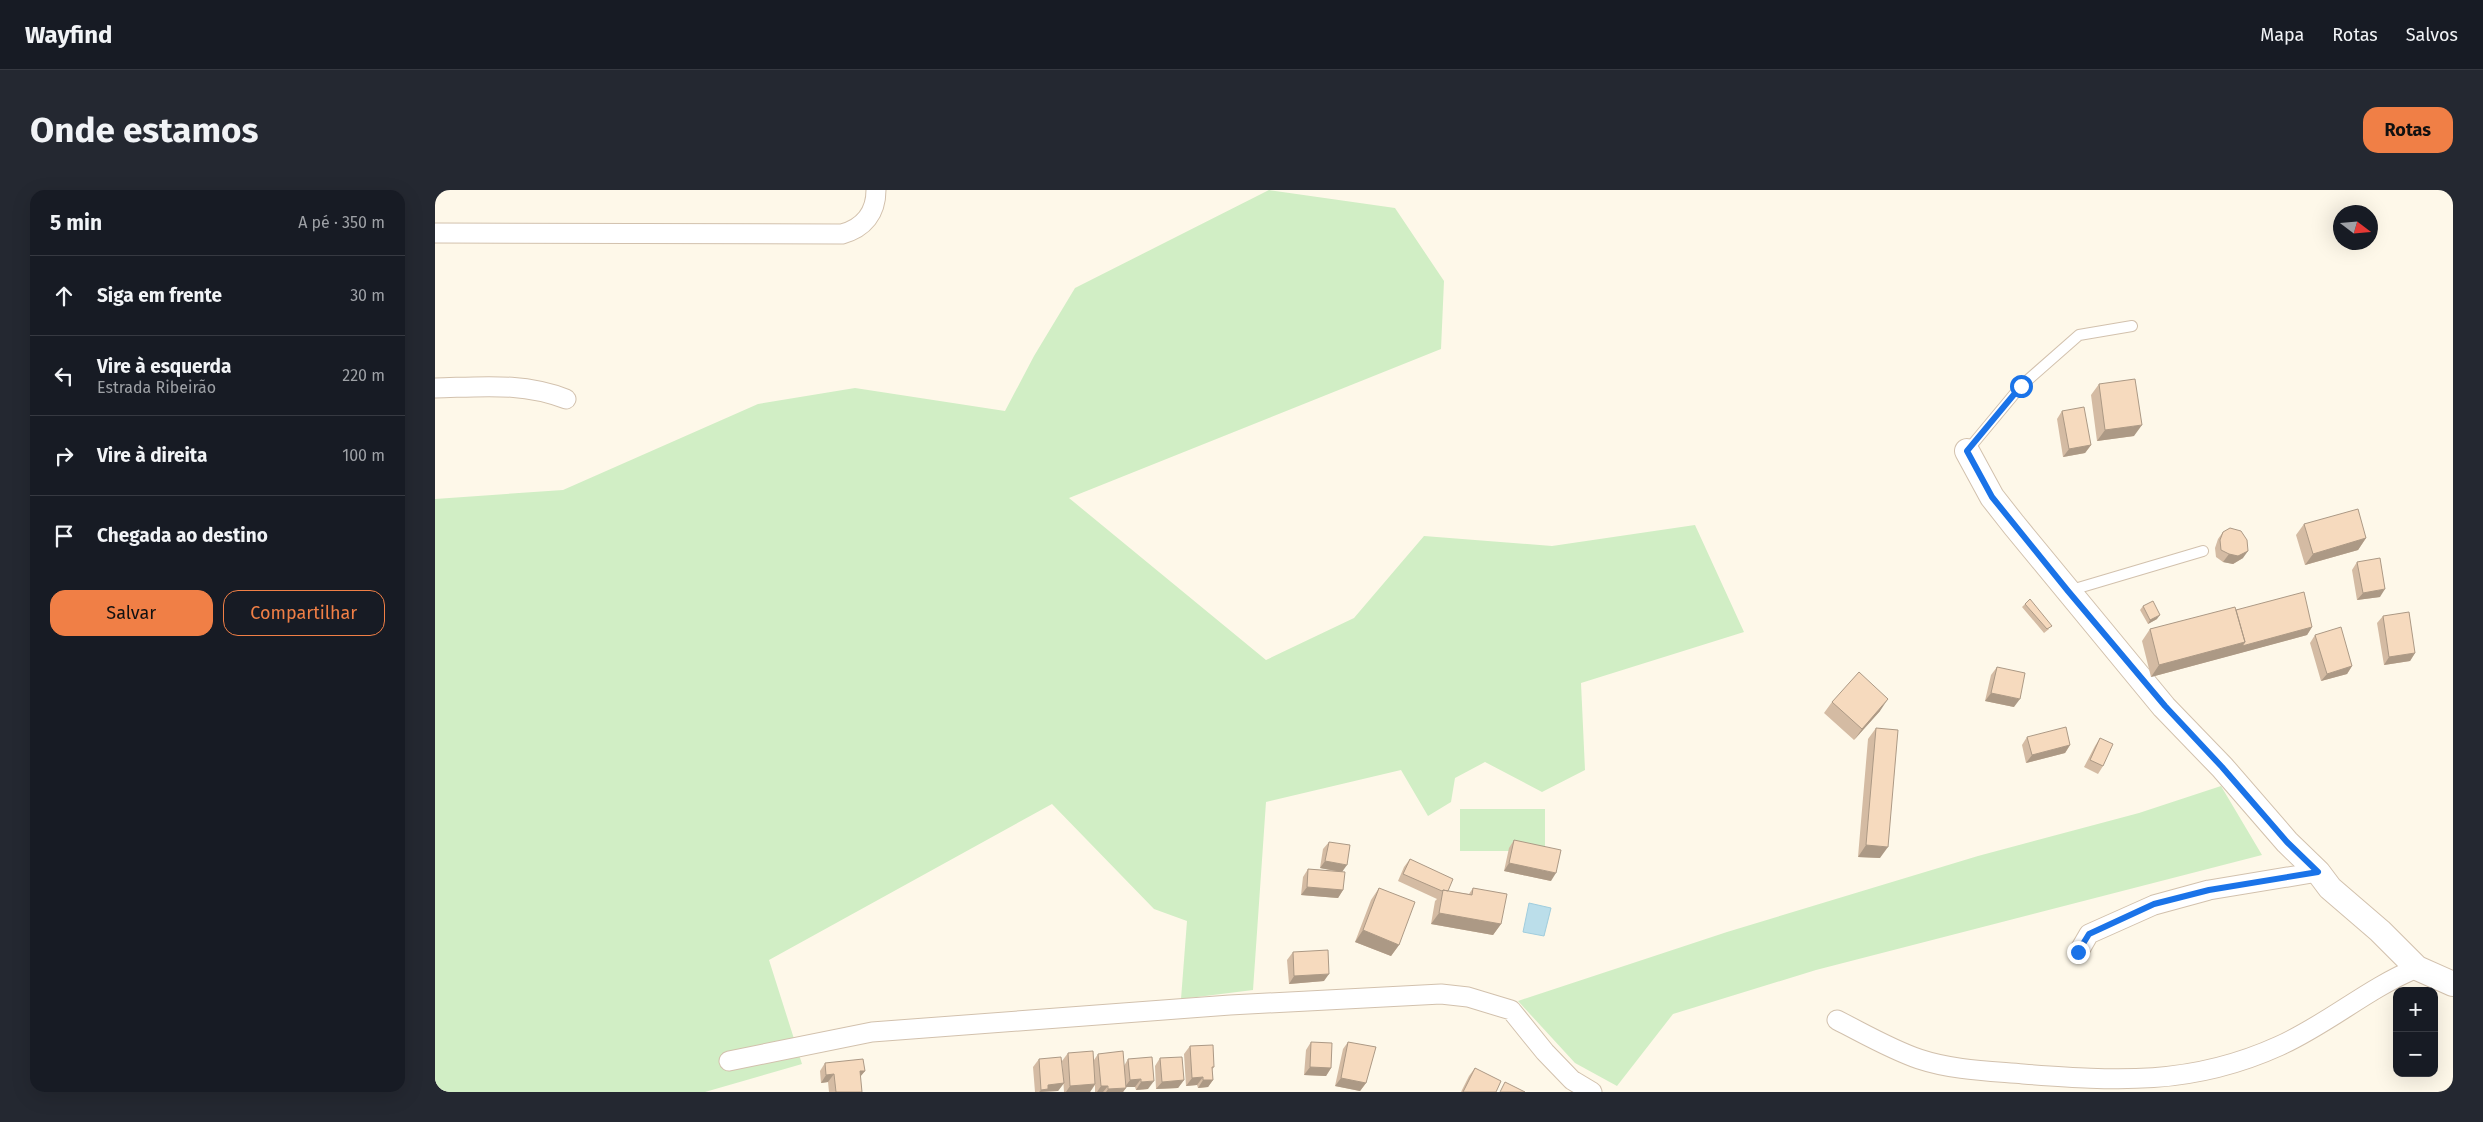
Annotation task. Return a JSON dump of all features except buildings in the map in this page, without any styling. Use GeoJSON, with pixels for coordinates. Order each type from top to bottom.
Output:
{"type":"FeatureCollection","features":[{"type":"Feature","properties":{"kind":"street"},"geometry":{"type":"LineString","coordinates":[[435,233],[842,234],[858,228],[869,217],[875,203],[876,190]]}},
{"type":"Feature","properties":{"kind":"street"},"geometry":{"type":"LineString","coordinates":[[435,388],[525,387],[544,390],[566,399]]}},
{"type":"Feature","properties":{"kind":"street"},"geometry":{"type":"LineString","coordinates":[[1967,451],[1992,497],[2068,591],[2165,706],[2222,767],[2287,842],[2318,872],[2329,888],[2380,931],[2417,968],[2453,984]]}},
{"type":"Feature","properties":{"kind":"street"},"geometry":{"type":"LineString","coordinates":[[2078,952],[2089,934],[2154,904],[2209,890],[2318,872]]}},
{"type":"Feature","properties":{"kind":"street"},"geometry":{"type":"LineString","coordinates":[[1837,1020],[1918,1058],[1943,1066],[2064,1084],[2156,1079],[2198,1074],[2235,1065],[2281,1046],[2393,978],[2417,968]]}},
{"type":"Feature","properties":{"kind":"street"},"geometry":{"type":"LineString","coordinates":[[729,1061],[872,1032],[1230,1005],[1441,994],[1468,997],[1511,1010],[1545,1052],[1571,1080],[1592,1092]]}},
{"type":"Feature","properties":{"kind":"lane"},"geometry":{"type":"LineString","coordinates":[[1967,451],[2021,386],[2079,335],[2132,326]]}},
{"type":"Feature","properties":{"kind":"lane"},"geometry":{"type":"LineString","coordinates":[[2068,591],[2203,550]]}},
{"type":"Feature","properties":{"kind":"green space"},"geometry":{"type":"Polygon","coordinates":[[[1269,190],[1395,208],[1444,281],[1441,349],[1069,498],[1266,660],[1354,618],[1424,536],[1552,546],[1695,525],[1744,632],[1581,683],[1585,770],[1542,792],[1485,762],[1455,778],[1451,802],[1428,816],[1401,770],[1266,802],[1253,990],[1181,999],[1187,921],[1154,909],[1052,804],[769,960],[802,1064],[705,1092],[435,1092],[435,499],[563,490],[758,404],[855,388],[1005,411],[1034,356],[1075,288],[1269,190]]]}},
{"type":"Feature","properties":{"kind":"green space"},"geometry":{"type":"Polygon","coordinates":[[[2221,786],[2262,855],[1816,970],[1673,1014],[1617,1086],[1575,1063],[1518,1001],[1727,932],[1978,856],[2139,813],[2221,786]]]}},
{"type":"Feature","properties":{"kind":"green space"},"geometry":{"type":"Polygon","coordinates":[[[1460,809],[1545,809],[1545,851],[1460,851],[1460,809]]]}},
{"type":"Feature","properties":{"kind":"water"},"geometry":{"type":"Polygon","coordinates":[[[1529,903],[1551,908],[1544,936],[1523,932],[1529,903]]]}},
{"type":"Feature","properties":{"kind":"route"},"geometry":{"type":"LineString","coordinates":[[2021,386],[1967,451],[1992,497],[2165,706],[2222,767],[2287,842],[2318,872],[2209,890],[2154,904],[2089,934],[2078,952]]}}]}
